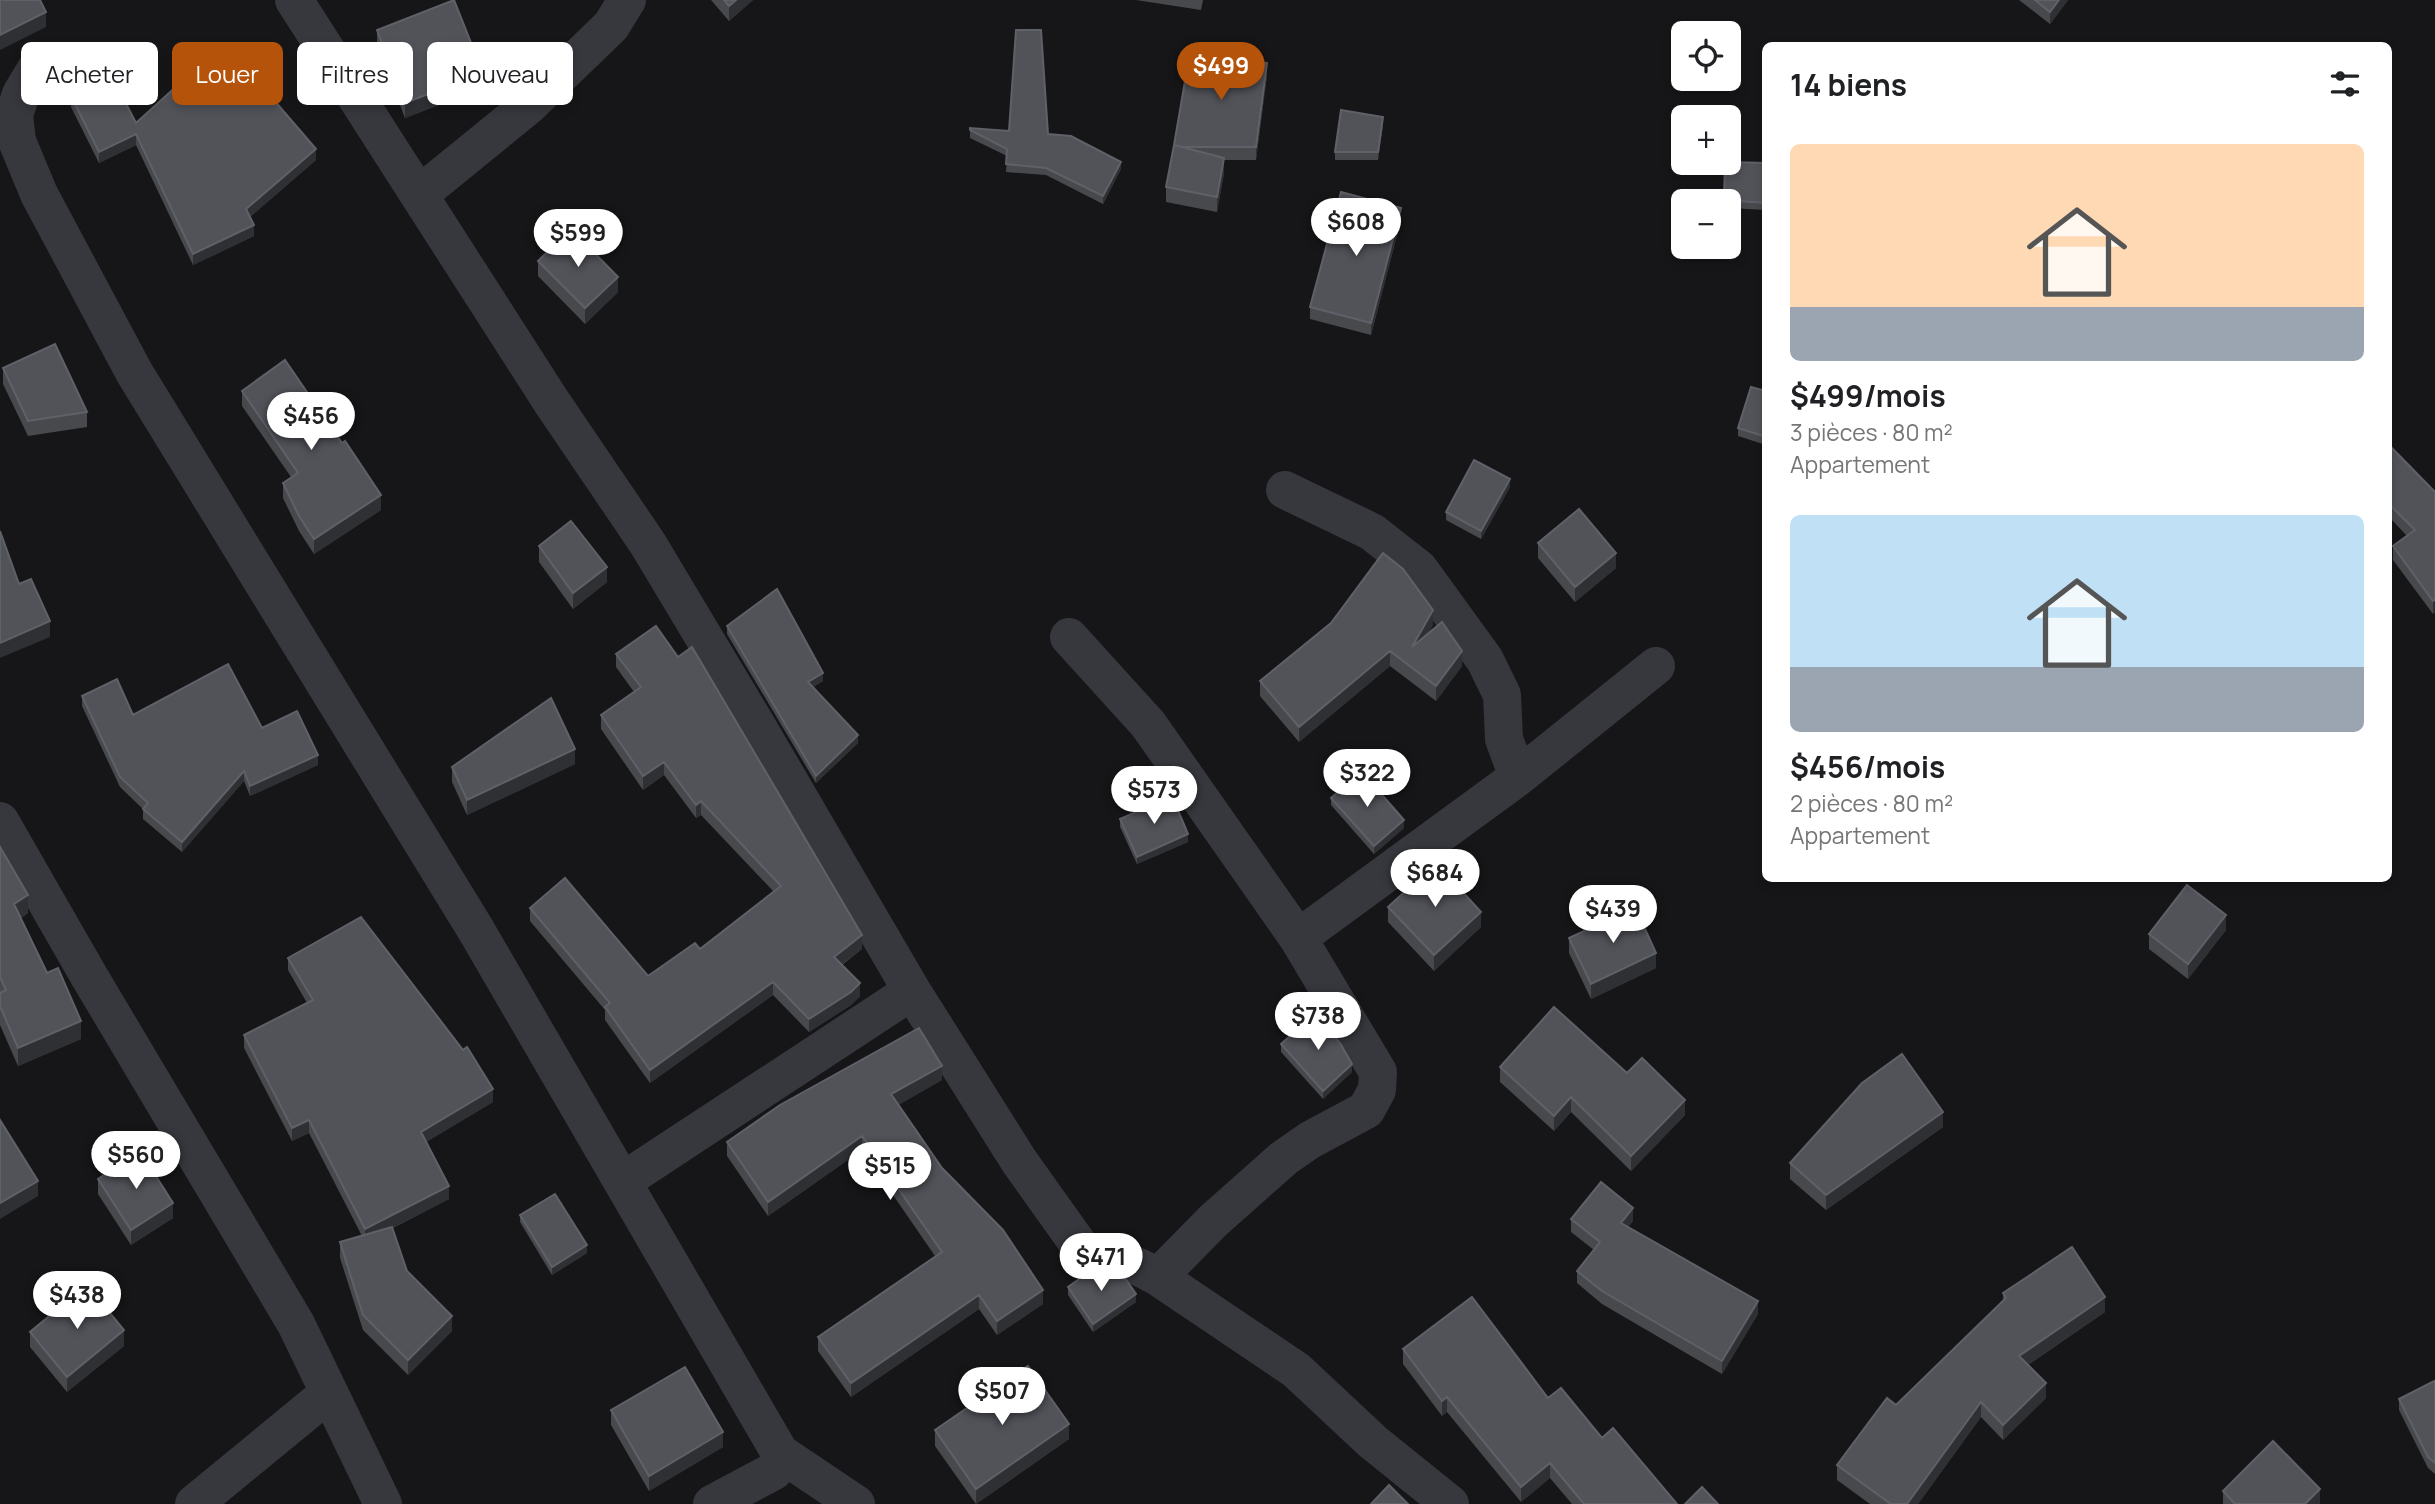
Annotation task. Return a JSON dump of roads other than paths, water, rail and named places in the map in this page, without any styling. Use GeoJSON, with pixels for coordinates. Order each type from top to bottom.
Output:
{"type":"FeatureCollection","features":[{"type":"Feature","properties":{"kind":"street"},"geometry":{"type":"LineString","coordinates":[[294,0],[551,401],[648,544],[912,991],[1019,1161],[1081,1248],[1098,1256],[1139,1267],[1158,1277],[1296,1370],[1373,1442],[1450,1504]]}},
{"type":"Feature","properties":{"kind":"street"},"geometry":{"type":"LineString","coordinates":[[420,194],[528,106],[611,26],[627,0]]}},
{"type":"Feature","properties":{"kind":"street"},"geometry":{"type":"LineString","coordinates":[[21,94],[14,115],[17,141],[39,194],[134,372],[476,930],[780,1453],[856,1504]]}},
{"type":"Feature","properties":{"kind":"street"},"geometry":{"type":"LineString","coordinates":[[1285,490],[1372,532],[1419,569],[1485,660],[1502,695],[1504,739],[1518,777]]}},
{"type":"Feature","properties":{"kind":"street"},"geometry":{"type":"LineString","coordinates":[[1069,637],[1148,724],[1298,938],[1378,1072],[1377,1090],[1366,1110],[1310,1140],[1284,1158],[1213,1221],[1158,1277]]}},
{"type":"Feature","properties":{"kind":"street"},"geometry":{"type":"LineString","coordinates":[[1298,938],[1518,777],[1656,666]]}},
{"type":"Feature","properties":{"kind":"street"},"geometry":{"type":"LineString","coordinates":[[0,821],[296,1324],[383,1504]]}},
{"type":"Feature","properties":{"kind":"street"},"geometry":{"type":"LineString","coordinates":[[623,1181],[912,991]]}},
{"type":"Feature","properties":{"kind":"street"},"geometry":{"type":"LineString","coordinates":[[194,1504],[329,1393]]}},
{"type":"Feature","properties":{"kind":"street"},"geometry":{"type":"LineString","coordinates":[[712,1504],[774,1472],[780,1453]]}}]}
